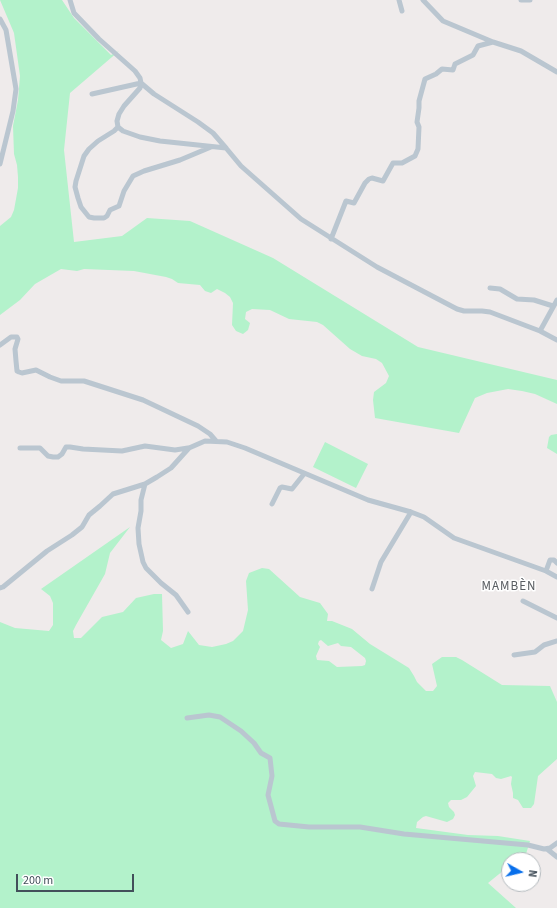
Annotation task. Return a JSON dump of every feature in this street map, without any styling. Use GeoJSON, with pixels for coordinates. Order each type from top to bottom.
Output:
{"type":"FeatureCollection","features":[{"type":"Feature","properties":{"kind":"street"},"geometry":{"type":"LineString","coordinates":[[70,0],[74,14],[135,71],[140,78],[140,88],[119,114],[117,121],[118,127],[122,131],[140,137],[160,141],[226,148]]}},
{"type":"Feature","properties":{"kind":"street"},"geometry":{"type":"LineString","coordinates":[[399,0],[402,10]]}},
{"type":"Feature","properties":{"kind":"street"},"geometry":{"type":"LineString","coordinates":[[423,0],[443,20],[493,42],[526,53],[557,72]]}},
{"type":"Feature","properties":{"kind":"street"},"geometry":{"type":"LineString","coordinates":[[521,0],[530,0]]}},
{"type":"Feature","properties":{"kind":"street"},"geometry":{"type":"LineString","coordinates":[[0,19],[6,30],[16,89],[13,111],[0,164]]}},
{"type":"Feature","properties":{"kind":"street"},"geometry":{"type":"LineString","coordinates":[[331,239],[346,201],[354,203],[365,183],[369,179],[372,178],[382,181],[393,163],[402,163],[415,156],[418,149],[419,126],[416,122],[420,108],[419,101],[425,79],[444,68],[453,70],[455,64],[473,55],[478,46],[493,42]]}},
{"type":"Feature","properties":{"kind":"street"},"geometry":{"type":"LineString","coordinates":[[92,94],[141,83]]}},
{"type":"Feature","properties":{"kind":"street"},"geometry":{"type":"LineString","coordinates":[[141,83],[154,94],[198,122],[213,134],[241,166],[301,219],[331,239],[388,274],[457,309],[464,311],[490,312],[540,331],[557,340]]}},
{"type":"Feature","properties":{"kind":"street"},"geometry":{"type":"LineString","coordinates":[[118,127],[98,141],[84,156],[75,187],[81,208],[89,217],[104,218],[110,210],[119,206],[124,191],[133,176],[180,160],[211,147]]}},
{"type":"Feature","properties":{"kind":"street"},"geometry":{"type":"LineString","coordinates":[[490,288],[500,289],[518,299],[534,300],[553,306]]}},
{"type":"Feature","properties":{"kind":"street"},"geometry":{"type":"LineString","coordinates":[[540,331],[557,300]]}},
{"type":"Feature","properties":{"kind":"street"},"geometry":{"type":"LineString","coordinates":[[0,345],[11,338],[17,337],[18,339],[15,349],[17,371],[19,372],[22,373],[36,370],[61,381],[84,381],[143,400],[198,426],[210,434],[216,441]]}},
{"type":"Feature","properties":{"kind":"street"},"geometry":{"type":"LineString","coordinates":[[20,448],[40,448],[48,456],[58,457],[66,448],[70,447],[122,451],[145,446],[175,450],[189,448],[205,441],[228,442],[368,500],[424,517],[454,538],[546,571],[557,577]]}},
{"type":"Feature","properties":{"kind":"street"},"geometry":{"type":"LineString","coordinates":[[0,588],[47,551],[82,527],[89,514],[113,494],[145,484],[157,478],[170,468],[189,448]]}},
{"type":"Feature","properties":{"kind":"street"},"geometry":{"type":"LineString","coordinates":[[272,504],[281,487],[292,489],[304,474]]}},
{"type":"Feature","properties":{"kind":"street"},"geometry":{"type":"LineString","coordinates":[[145,484],[141,500],[142,511],[138,528],[139,544],[143,562],[146,568],[160,583],[176,595],[188,612]]}},
{"type":"Feature","properties":{"kind":"street"},"geometry":{"type":"LineString","coordinates":[[372,589],[381,562],[411,512]]}},
{"type":"Feature","properties":{"kind":"street"},"geometry":{"type":"LineString","coordinates":[[546,571],[550,560],[554,560],[557,563]]}},
{"type":"Feature","properties":{"kind":"street"},"geometry":{"type":"LineString","coordinates":[[523,601],[557,618]]}},
{"type":"Feature","properties":{"kind":"street"},"geometry":{"type":"LineString","coordinates":[[514,655],[535,652],[544,645],[557,641]]}},
{"type":"Feature","properties":{"kind":"street"},"geometry":{"type":"LineString","coordinates":[[186,718],[209,715],[220,717],[241,731],[254,743],[261,753],[270,758],[272,776],[268,795],[275,821],[279,824],[309,827],[360,827],[404,834],[514,844],[547,849],[557,857]]}},
{"type":"Feature","properties":{"kind":"street"},"geometry":{"type":"LineString","coordinates":[[547,849],[557,842]]}},
{"type":"Feature","properties":{"kind":"green space"},"geometry":{"type":"Polygon","coordinates":[[[0,0],[62,0],[74,18],[111,55],[119,51],[70,93],[64,150],[74,242],[122,236],[147,218],[190,221],[273,258],[418,347],[557,380],[557,404],[535,394],[522,391],[508,389],[487,393],[475,398],[459,433],[375,418],[373,400],[374,392],[386,383],[389,376],[382,363],[376,359],[362,356],[350,349],[323,325],[317,322],[289,319],[270,310],[252,309],[246,312],[245,319],[250,323],[248,330],[243,334],[236,331],[232,325],[233,303],[230,297],[225,293],[217,289],[211,293],[205,291],[200,285],[178,283],[166,277],[134,271],[84,269],[77,271],[61,269],[35,284],[20,300],[0,315],[0,226],[11,217],[14,210],[18,188],[17,165],[14,154],[13,126],[18,100],[20,76],[14,33],[0,0]]]}},
{"type":"Feature","properties":{"kind":"green space"},"geometry":{"type":"Polygon","coordinates":[[[557,434],[557,454],[547,448],[549,437],[557,434]]]}},
{"type":"Feature","properties":{"kind":"green space"},"geometry":{"type":"Polygon","coordinates":[[[325,442],[368,464],[356,488],[313,467],[325,442]]]}},
{"type":"Feature","properties":{"kind":"green space"},"geometry":{"type":"Polygon","coordinates":[[[130,527],[110,553],[105,574],[73,631],[74,638],[81,638],[102,617],[123,612],[136,598],[154,594],[162,594],[163,631],[161,640],[171,648],[183,644],[188,631],[199,645],[212,647],[226,644],[233,641],[243,631],[248,610],[246,581],[249,573],[262,568],[269,569],[300,597],[320,603],[328,614],[327,621],[332,621],[352,629],[370,644],[409,668],[417,682],[426,691],[433,691],[437,686],[432,664],[442,657],[456,657],[502,685],[550,686],[557,702],[557,759],[538,776],[534,804],[531,808],[523,808],[518,800],[513,798],[511,776],[501,779],[496,778],[492,774],[475,772],[473,776],[476,786],[467,797],[461,800],[451,800],[448,803],[455,815],[453,819],[447,822],[426,816],[417,822],[416,828],[468,835],[498,836],[530,841],[527,852],[501,852],[501,872],[488,883],[516,908],[0,908],[0,622],[15,628],[49,631],[53,625],[53,603],[50,596],[41,589],[130,527]],[[321,640],[319,641],[318,644],[320,647],[316,656],[317,660],[329,661],[337,667],[365,665],[365,658],[351,647],[341,646],[338,643],[328,646],[321,640]]]}},
{"type":"Feature","properties":{"kind":"district","name":"MAMBÈN"},"geometry":{"type":"Point","coordinates":[509,587]}}]}
